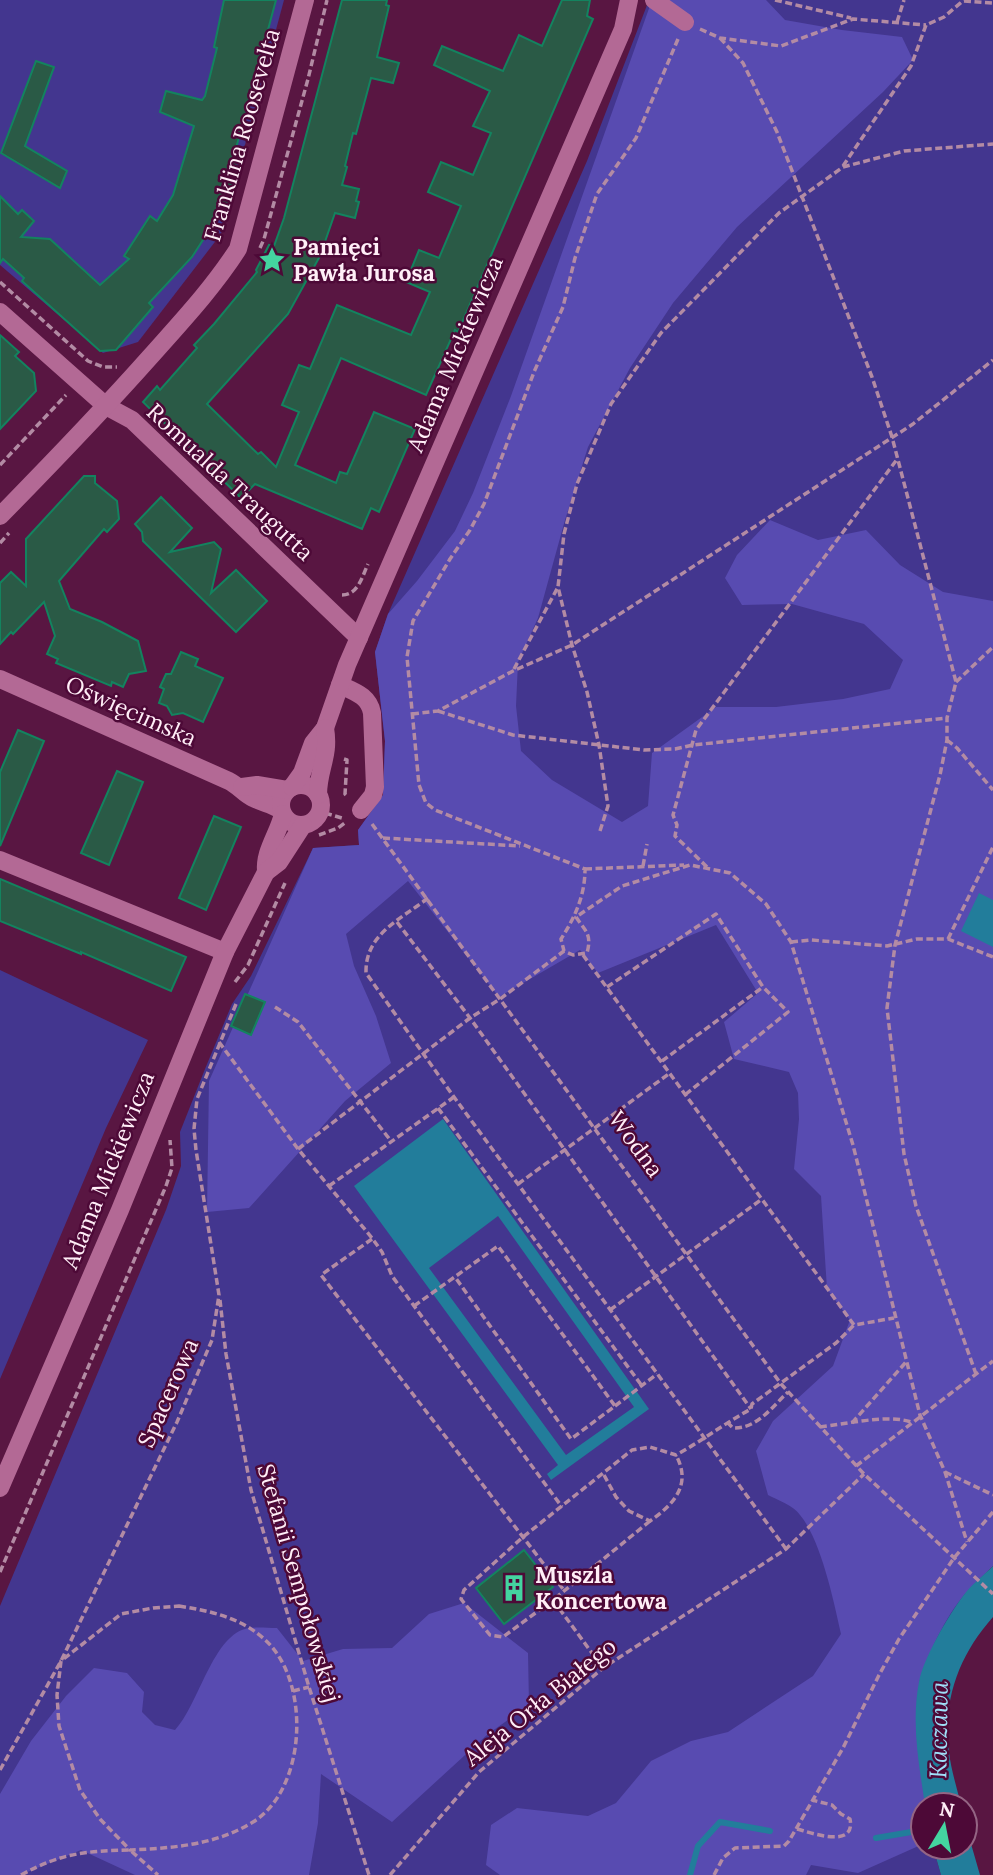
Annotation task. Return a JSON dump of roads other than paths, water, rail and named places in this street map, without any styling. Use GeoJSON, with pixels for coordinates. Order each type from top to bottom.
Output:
{"type":"FeatureCollection","features":[{"type":"Feature","properties":{"kind":"street","name":"Franklina Roosevelta"},"geometry":{"type":"LineString","coordinates":[[0,516],[106,406],[218,279],[238,249],[305,0]]}},
{"type":"Feature","properties":{"kind":"street","name":"Adama Mickiewicza"},"geometry":{"type":"LineString","coordinates":[[290,789],[302,773],[313,743],[325,728],[359,638],[623,29],[629,0]]}},
{"type":"Feature","properties":{"kind":"street"},"geometry":{"type":"LineString","coordinates":[[654,0],[685,22]]}},
{"type":"Feature","properties":{"kind":"street","name":"Romualda Traugutta"},"geometry":{"type":"LineString","coordinates":[[0,313],[106,406],[132,421],[359,638]]}},
{"type":"Feature","properties":{"kind":"street","name":"Oświęcimska"},"geometry":{"type":"LineString","coordinates":[[0,679],[242,787],[253,798],[282,812]]}},
{"type":"Feature","properties":{"kind":"street"},"geometry":{"type":"LineString","coordinates":[[340,685],[366,698],[372,713],[375,787],[373,795],[355,815]]}},
{"type":"Feature","properties":{"kind":"street","name":"Adama Mickiewicza"},"geometry":{"type":"LineString","coordinates":[[318,795],[319,779],[327,752],[325,728]]}},
{"type":"Feature","properties":{"kind":"street","name":"Oświęcimska"},"geometry":{"type":"LineString","coordinates":[[242,787],[257,785],[290,789]]}},
{"type":"Feature","properties":{"kind":"street"},"geometry":{"type":"LineString","coordinates":[[306,786],[318,795],[321,803],[309,831],[289,822],[282,812],[281,800],[290,789],[306,786]]}},
{"type":"Feature","properties":{"kind":"street","name":"Adama Mickiewicza"},"geometry":{"type":"LineString","coordinates":[[0,1488],[125,1198],[225,952],[265,873],[266,854],[278,831],[282,812]]}},
{"type":"Feature","properties":{"kind":"street","name":"Adama Mickiewicza"},"geometry":{"type":"LineString","coordinates":[[265,873],[309,831]]}},
{"type":"Feature","properties":{"kind":"street"},"geometry":{"type":"LineString","coordinates":[[0,860],[225,952]]}},
{"type":"Feature","properties":{"kind":"water"},"geometry":{"type":"Polygon","coordinates":[[[979,893],[993,900],[993,947],[961,931],[979,893]]]}},
{"type":"Feature","properties":{"kind":"water"},"geometry":{"type":"Polygon","coordinates":[[[443,1119],[649,1409],[551,1480],[547,1474],[558,1465],[354,1186],[443,1119]],[[498,1216],[429,1268],[566,1455],[634,1407],[498,1216]]]}},
{"type":"Feature","properties":{"kind":"water","name":"Kaczawa"},"geometry":{"type":"Polygon","coordinates":[[[993,1566],[993,1617],[962,1663],[948,1715],[950,1759],[958,1791],[923,1791],[916,1728],[921,1673],[937,1638],[970,1588],[993,1566]]]}},
{"type":"Feature","properties":{"kind":"water"},"geometry":{"type":"Polygon","coordinates":[[[937,1861],[976,1861],[980,1875],[941,1875],[937,1861]]]}},
{"type":"Feature","properties":{"kind":"waterway"},"geometry":{"type":"LineString","coordinates":[[690,1875],[698,1846],[720,1822],[770,1831]]}},
{"type":"Feature","properties":{"kind":"waterway"},"geometry":{"type":"LineString","coordinates":[[876,1838],[909,1832]]}},
{"type":"Feature","properties":{"kind":"place","name":"Pamięci Pawła Jurosa"},"geometry":{"type":"Point","coordinates":[272,260]}},
{"type":"Feature","properties":{"kind":"place","name":"Muszla Koncertowa"},"geometry":{"type":"Point","coordinates":[514,1588]}}]}
